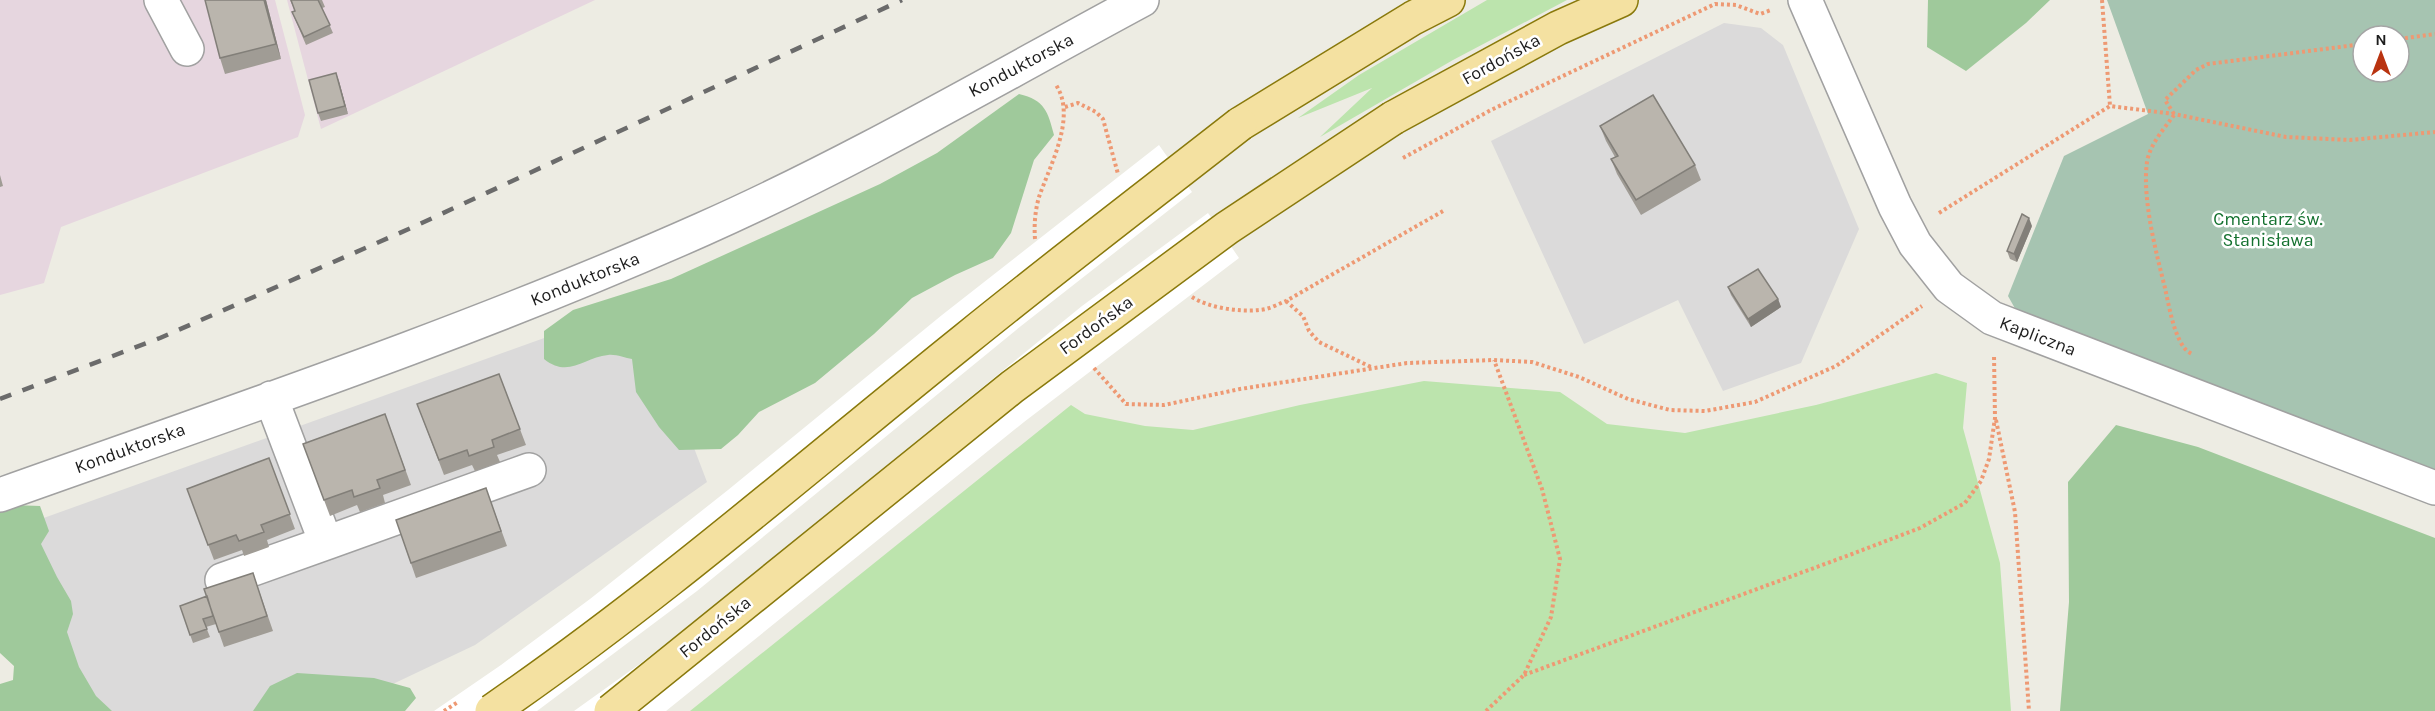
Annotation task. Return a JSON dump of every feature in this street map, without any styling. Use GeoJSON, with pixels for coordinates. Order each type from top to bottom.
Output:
{"type":"FeatureCollection","features":[{"type":"Feature","properties":{"kind":"main road"},"geometry":{"type":"LineString","coordinates":[[492,711],[568,659],[653,593],[966,339],[1240,124],[1413,18],[1448,0]]}},
{"type":"Feature","properties":{"kind":"main road","name":"Fordońska"},"geometry":{"type":"LineString","coordinates":[[611,711],[1012,387],[1227,228],[1394,118],[1558,28],[1621,0]]}},
{"type":"Feature","properties":{"kind":"street"},"geometry":{"type":"LineString","coordinates":[[160,0],[187,49]]}},
{"type":"Feature","properties":{"kind":"street","name":"Konduktorska"},"geometry":{"type":"LineString","coordinates":[[0,495],[272,398],[551,294],[705,228],[849,158],[1142,0]]}},
{"type":"Feature","properties":{"kind":"street","name":"Kapliczna"},"geometry":{"type":"LineString","coordinates":[[1804,0],[1895,206],[1915,244],[1949,286],[1992,318],[2435,488]]}},
{"type":"Feature","properties":{"kind":"street"},"geometry":{"type":"LineString","coordinates":[[272,398],[326,543]]}},
{"type":"Feature","properties":{"kind":"street"},"geometry":{"type":"LineString","coordinates":[[222,580],[529,470]]}},
{"type":"Feature","properties":{"kind":"path"},"geometry":{"type":"LineString","coordinates":[[2102,0],[2110,106]]}},
{"type":"Feature","properties":{"kind":"path"},"geometry":{"type":"LineString","coordinates":[[1399,159],[1491,110],[1715,4],[1736,5],[1760,14]]}},
{"type":"Feature","properties":{"kind":"path"},"geometry":{"type":"LineString","coordinates":[[2411,37],[2435,34]]}},
{"type":"Feature","properties":{"kind":"path"},"geometry":{"type":"LineString","coordinates":[[2174,114],[2165,100],[2196,70],[2208,64],[2351,46]]}},
{"type":"Feature","properties":{"kind":"path"},"geometry":{"type":"LineString","coordinates":[[1037,56],[1060,92],[1065,107],[1057,149],[1039,198],[1035,217],[1034,239],[1039,250]]}},
{"type":"Feature","properties":{"kind":"path"},"geometry":{"type":"LineString","coordinates":[[1909,231],[2110,106],[2174,114],[2286,137],[2350,140],[2435,132]]}},
{"type":"Feature","properties":{"kind":"path"},"geometry":{"type":"LineString","coordinates":[[2174,114],[2150,151],[2147,163],[2147,187],[2153,238],[2170,310],[2180,341],[2186,350],[2194,355]]}},
{"type":"Feature","properties":{"kind":"path"},"geometry":{"type":"LineString","coordinates":[[1092,366],[1126,404],[1164,405],[1240,389],[1407,363],[1494,360],[1532,363],[1579,377],[1628,399],[1670,410],[1705,411],[1755,402],[1836,366],[1949,286]]}},
{"type":"Feature","properties":{"kind":"path"},"geometry":{"type":"LineString","coordinates":[[1286,301],[1302,316],[1309,331],[1319,342],[1374,368]]}},
{"type":"Feature","properties":{"kind":"path"},"geometry":{"type":"LineString","coordinates":[[1524,675],[1910,532],[1965,503],[1981,481],[1989,459],[1995,418],[1992,318]]}},
{"type":"Feature","properties":{"kind":"path"},"geometry":{"type":"LineString","coordinates":[[1486,711],[1524,675],[1551,617],[1560,559],[1542,489],[1494,360]]}},
{"type":"Feature","properties":{"kind":"path"},"geometry":{"type":"LineString","coordinates":[[1995,418],[2015,512],[2029,711]]}},
{"type":"Feature","properties":{"kind":"shaded area"},"geometry":{"type":"Polygon","coordinates":[[[0,0],[275,0],[305,115],[298,137],[61,227],[44,283],[0,295],[0,0]]]}},
{"type":"Feature","properties":{"kind":"shaded area"},"geometry":{"type":"Polygon","coordinates":[[[287,0],[595,0],[321,129],[287,0]]]}},
{"type":"Feature","properties":{"kind":"shaded area"},"geometry":{"type":"Polygon","coordinates":[[[1724,23],[1761,28],[1783,45],[1859,229],[1801,363],[1723,391],[1678,300],[1584,344],[1491,141],[1724,23]]]}},
{"type":"Feature","properties":{"kind":"shaded area"},"geometry":{"type":"Polygon","coordinates":[[[639,304],[707,482],[475,645],[336,711],[80,711],[27,524],[639,304]]]}},
{"type":"Feature","properties":{"kind":"green space"},"geometry":{"type":"Polygon","coordinates":[[[1487,0],[1567,0],[1453,60],[1320,137],[1372,88],[1298,118],[1359,75],[1487,0]]]}},
{"type":"Feature","properties":{"kind":"green space"},"geometry":{"type":"Polygon","coordinates":[[[1928,0],[2050,0],[2026,23],[1966,71],[1927,47],[1928,0]]]}},
{"type":"Feature","properties":{"kind":"green space","name":"Cmentarz św. Stanisława"},"geometry":{"type":"Polygon","coordinates":[[[2107,0],[2435,0],[2435,471],[2017,312],[2008,296],[2064,156],[2148,114],[2107,0]]]}},
{"type":"Feature","properties":{"kind":"green space"},"geometry":{"type":"Polygon","coordinates":[[[1019,94],[1035,100],[1044,108],[1054,135],[1034,160],[1011,233],[993,258],[912,298],[874,334],[815,383],[759,412],[738,435],[721,449],[679,450],[659,427],[636,392],[632,359],[608,355],[569,367],[561,367],[544,359],[544,331],[573,310],[671,279],[880,184],[937,153],[1019,94]]]}},
{"type":"Feature","properties":{"kind":"green space"},"geometry":{"type":"Polygon","coordinates":[[[1936,373],[1967,383],[1963,428],[2000,563],[2011,711],[690,711],[1071,405],[1085,414],[1145,426],[1193,430],[1300,405],[1424,381],[1560,392],[1607,424],[1685,433],[1816,405],[1936,373]]]}},
{"type":"Feature","properties":{"kind":"green space"},"geometry":{"type":"Polygon","coordinates":[[[2116,425],[2198,447],[2435,538],[2435,711],[2060,711],[2069,602],[2068,482],[2116,425]]]}},
{"type":"Feature","properties":{"kind":"green space"},"geometry":{"type":"Polygon","coordinates":[[[13,505],[40,506],[49,531],[41,544],[71,601],[73,614],[67,632],[79,667],[96,696],[112,711],[0,711],[0,684],[13,680],[14,666],[0,653],[0,510],[13,505]]]}},
{"type":"Feature","properties":{"kind":"green space"},"geometry":{"type":"Polygon","coordinates":[[[297,673],[374,678],[410,688],[416,698],[405,711],[253,711],[270,686],[297,673]]]}},
{"type":"Feature","properties":{"kind":"pier"},"geometry":{"type":"Polygon","coordinates":[[[1159,145],[1192,192],[1021,326],[697,591],[537,711],[434,711],[590,599],[728,490],[942,315],[1159,145]]]}},
{"type":"Feature","properties":{"kind":"pier"},"geometry":{"type":"Polygon","coordinates":[[[1208,213],[1239,258],[1024,422],[666,711],[574,711],[709,610],[1082,306],[1208,213]]]}},
{"type":"Feature","properties":{"kind":"building"},"geometry":{"type":"Polygon","coordinates":[[[205,0],[264,0],[276,44],[220,58],[205,0]]]}},
{"type":"Feature","properties":{"kind":"building"},"geometry":{"type":"Polygon","coordinates":[[[291,0],[318,0],[330,25],[304,37],[292,12],[295,11],[291,0]]]}},
{"type":"Feature","properties":{"kind":"building"},"geometry":{"type":"Polygon","coordinates":[[[336,73],[345,106],[318,113],[309,80],[336,73]]]}},
{"type":"Feature","properties":{"kind":"building"},"geometry":{"type":"Polygon","coordinates":[[[1653,95],[1695,165],[1636,200],[1611,159],[1618,156],[1600,126],[1653,95]]]}},
{"type":"Feature","properties":{"kind":"building"},"geometry":{"type":"Polygon","coordinates":[[[2022,214],[2029,218],[2014,254],[2007,251],[2022,214]]]}},
{"type":"Feature","properties":{"kind":"building"},"geometry":{"type":"Polygon","coordinates":[[[1758,269],[1778,299],[1748,319],[1728,287],[1758,269]]]}},
{"type":"Feature","properties":{"kind":"building"},"geometry":{"type":"Polygon","coordinates":[[[499,374],[520,429],[492,440],[494,447],[469,456],[467,450],[439,460],[417,404],[499,374]]]}},
{"type":"Feature","properties":{"kind":"building"},"geometry":{"type":"Polygon","coordinates":[[[385,414],[405,470],[377,480],[380,488],[354,497],[352,490],[324,500],[303,444],[385,414]]]}},
{"type":"Feature","properties":{"kind":"building"},"geometry":{"type":"Polygon","coordinates":[[[269,458],[290,514],[261,525],[264,532],[239,541],[236,535],[208,545],[187,489],[269,458]]]}},
{"type":"Feature","properties":{"kind":"building"},"geometry":{"type":"Polygon","coordinates":[[[486,488],[501,531],[411,563],[396,520],[486,488]]]}},
{"type":"Feature","properties":{"kind":"building"},"geometry":{"type":"Polygon","coordinates":[[[253,573],[267,616],[219,632],[204,589],[253,573]]]}},
{"type":"Feature","properties":{"kind":"building"},"geometry":{"type":"Polygon","coordinates":[[[207,596],[213,616],[203,619],[207,629],[190,635],[180,606],[207,596]]]}},
{"type":"Feature","properties":{"kind":"railway"},"geometry":{"type":"LineString","coordinates":[[0,399],[160,338],[411,228],[902,0]]}}]}
